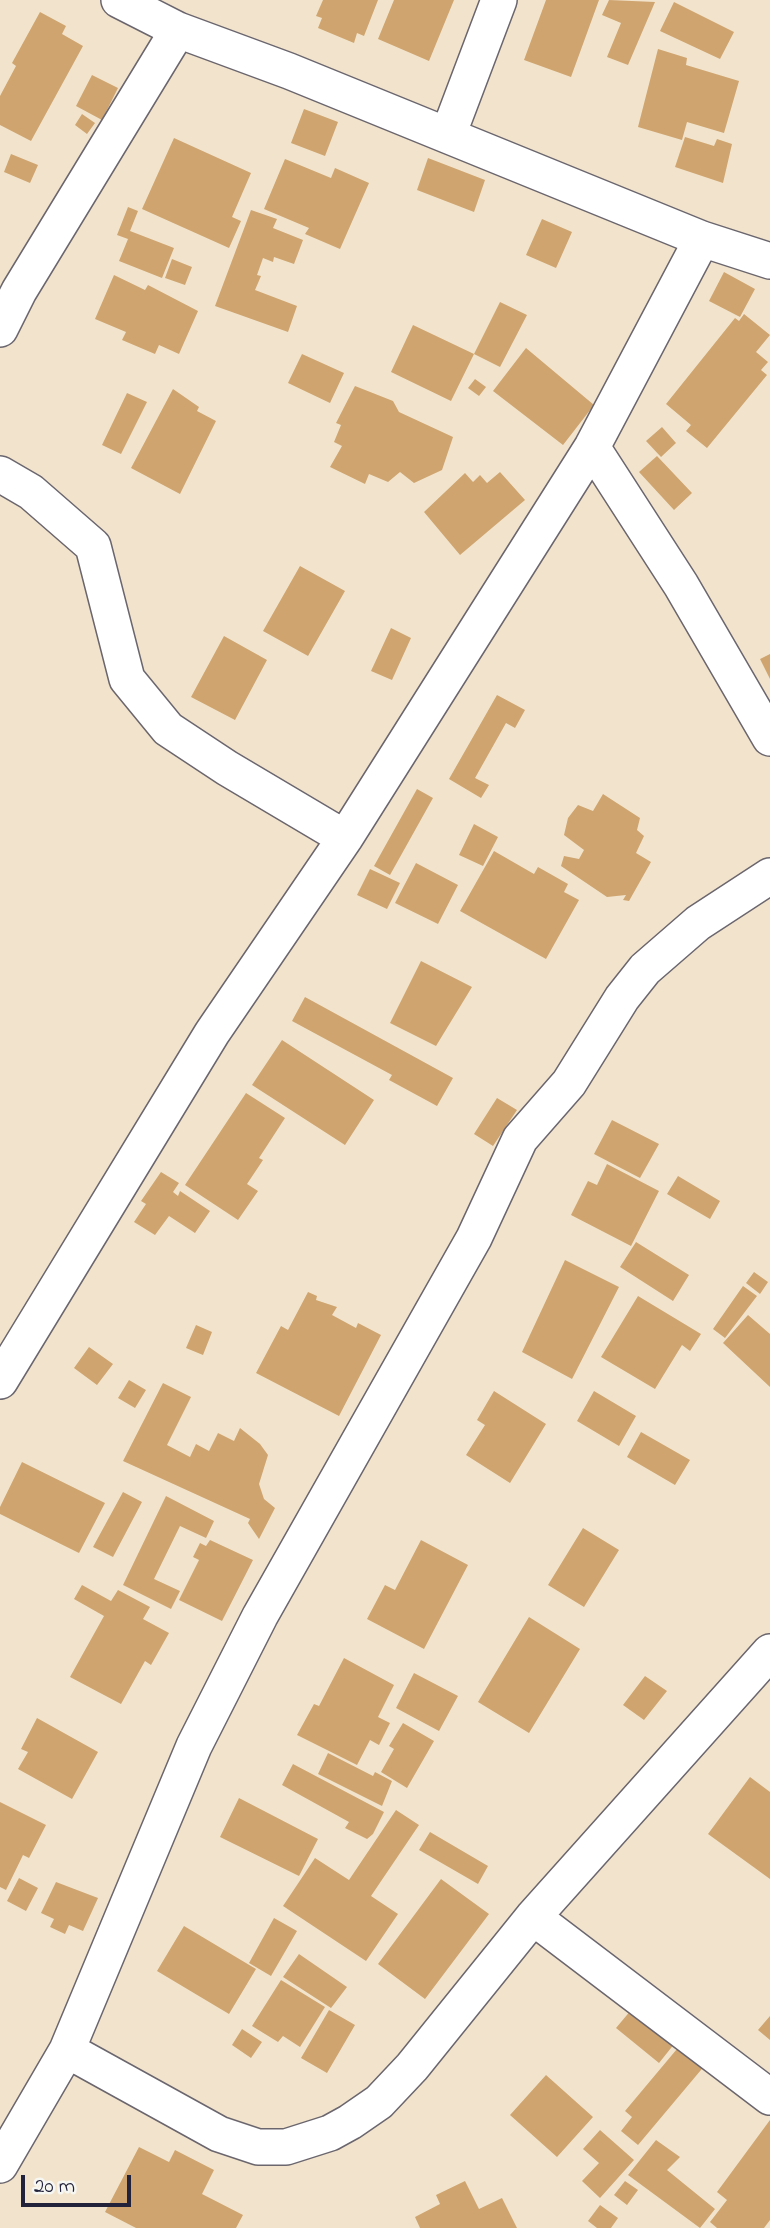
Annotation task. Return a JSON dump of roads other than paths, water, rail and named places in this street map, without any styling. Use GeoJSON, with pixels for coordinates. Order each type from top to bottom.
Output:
{"type":"FeatureCollection","features":[{"type":"Feature","properties":{"kind":"street"},"geometry":{"type":"LineString","coordinates":[[119,0],[178,30],[448,135],[702,239],[770,261]]}},
{"type":"Feature","properties":{"kind":"street"},"geometry":{"type":"LineString","coordinates":[[448,135],[499,0]]}},
{"type":"Feature","properties":{"kind":"street"},"geometry":{"type":"LineString","coordinates":[[0,329],[19,291],[178,30]]}},
{"type":"Feature","properties":{"kind":"street"},"geometry":{"type":"LineString","coordinates":[[0,1381],[212,1033],[345,838],[592,447],[702,239]]}},
{"type":"Feature","properties":{"kind":"street"},"geometry":{"type":"LineString","coordinates":[[592,447],[681,585],[770,738]]}},
{"type":"Feature","properties":{"kind":"street"},"geometry":{"type":"LineString","coordinates":[[0,474],[31,492],[93,546],[127,678],[168,729],[227,768],[345,838]]}},
{"type":"Feature","properties":{"kind":"street"},"geometry":{"type":"LineString","coordinates":[[0,2165],[67,2050],[194,1746],[260,1616],[474,1238],[520,1139],[569,1083],[603,1026],[645,969],[698,923],[770,876]]}},
{"type":"Feature","properties":{"kind":"street"},"geometry":{"type":"LineString","coordinates":[[67,2050],[219,2134],[258,2147],[286,2147],[330,2133],[363,2115],[412,2067],[533,1917],[770,1652]]}},
{"type":"Feature","properties":{"kind":"street"},"geometry":{"type":"LineString","coordinates":[[533,1917],[770,2097]]}}]}
